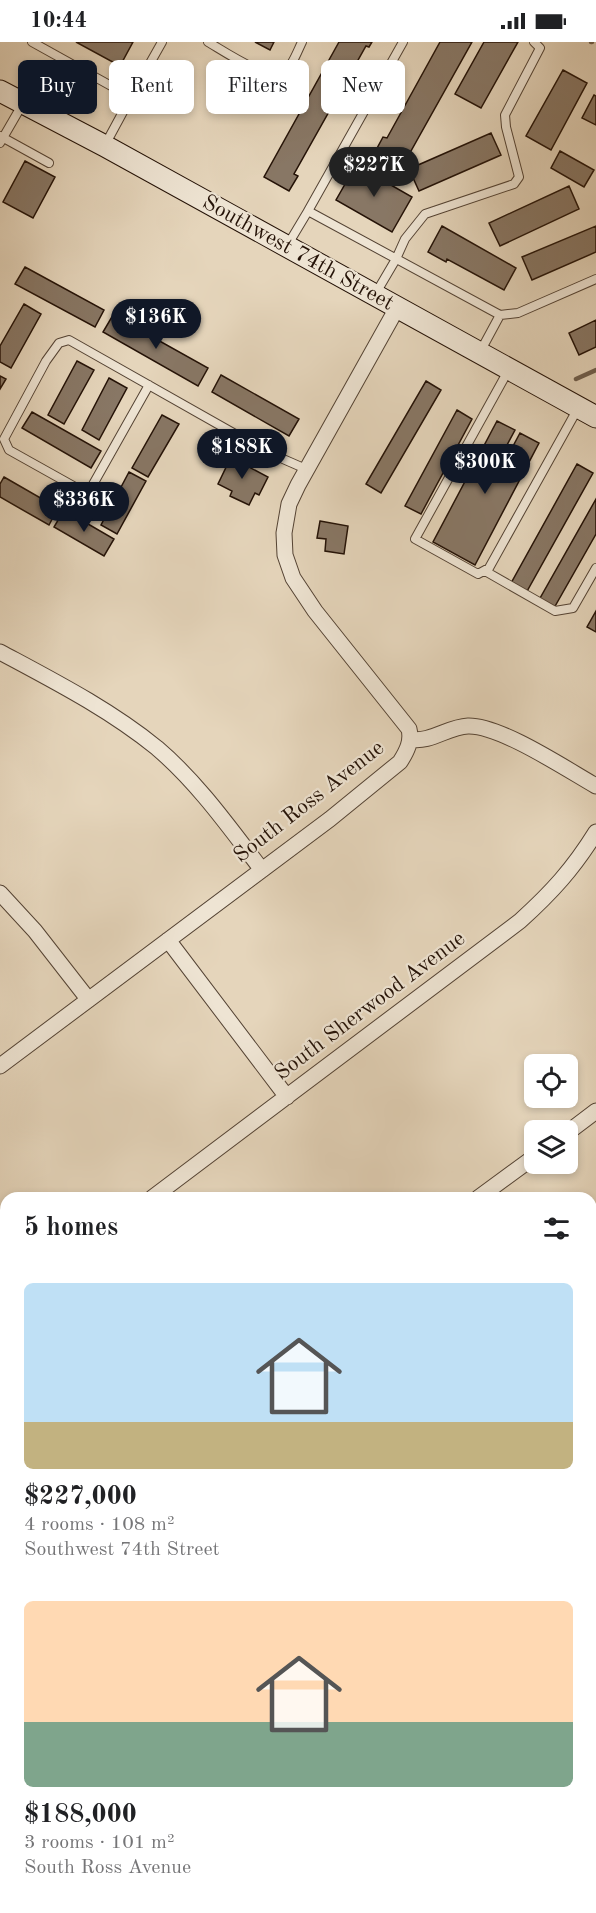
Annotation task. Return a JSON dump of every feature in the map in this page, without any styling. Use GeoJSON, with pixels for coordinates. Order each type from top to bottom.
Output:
{"type":"FeatureCollection","features":[{"type":"Feature","properties":{"kind":"main road","name":"Southwest 74th Street"},"geometry":{"type":"LineString","coordinates":[[0,92],[18,102]]}},
{"type":"Feature","properties":{"kind":"main road","name":"Southwest 74th Street"},"geometry":{"type":"LineString","coordinates":[[42,114],[105,146],[587,412]]}},
{"type":"Feature","properties":{"kind":"street","name":"South Ross Avenue"},"geometry":{"type":"LineString","coordinates":[[0,1066],[330,819],[400,762],[407,750],[410,739],[409,729],[306,600],[288,568],[283,541],[293,495],[397,308]]}},
{"type":"Feature","properties":{"kind":"street"},"geometry":{"type":"LineString","coordinates":[[0,652],[115,717],[158,749],[210,801],[262,870]]}},
{"type":"Feature","properties":{"kind":"street"},"geometry":{"type":"LineString","coordinates":[[410,739],[427,739],[455,728],[477,726],[514,740],[596,786]]}},
{"type":"Feature","properties":{"kind":"street","name":"South Sherwood Avenue"},"geometry":{"type":"LineString","coordinates":[[160,1192],[520,921],[559,885],[596,832]]}},
{"type":"Feature","properties":{"kind":"street"},"geometry":{"type":"LineString","coordinates":[[0,893],[35,931],[88,999]]}},
{"type":"Feature","properties":{"kind":"street"},"geometry":{"type":"LineString","coordinates":[[168,940],[287,1097]]}},
{"type":"Feature","properties":{"kind":"street"},"geometry":{"type":"LineString","coordinates":[[578,1125],[596,1111]]}},
{"type":"Feature","properties":{"kind":"street"},"geometry":{"type":"LineString","coordinates":[[486,1192],[524,1164]]}},
{"type":"Feature","properties":{"kind":"lane"},"geometry":{"type":"LineString","coordinates":[[32,42],[45,45],[109,84]]}},
{"type":"Feature","properties":{"kind":"lane"},"geometry":{"type":"LineString","coordinates":[[152,60],[162,42]]}},
{"type":"Feature","properties":{"kind":"lane"},"geometry":{"type":"LineString","coordinates":[[208,42],[259,71],[269,75],[280,75],[288,68],[302,42]]}},
{"type":"Feature","properties":{"kind":"lane"},"geometry":{"type":"LineString","coordinates":[[286,247],[403,42]]}},
{"type":"Feature","properties":{"kind":"lane"},"geometry":{"type":"LineString","coordinates":[[375,296],[405,239],[425,214],[514,184],[519,177],[505,115],[540,48],[534,42]]}},
{"type":"Feature","properties":{"kind":"lane"},"geometry":{"type":"LineString","coordinates":[[18,111],[1,139],[49,163]]}},
{"type":"Feature","properties":{"kind":"lane"},"geometry":{"type":"LineString","coordinates":[[105,146],[122,114]]}},
{"type":"Feature","properties":{"kind":"lane"},"geometry":{"type":"LineString","coordinates":[[308,211],[500,315],[518,313],[596,279]]}},
{"type":"Feature","properties":{"kind":"lane"},"geometry":{"type":"LineString","coordinates":[[479,353],[500,315]]}},
{"type":"Feature","properties":{"kind":"lane"},"geometry":{"type":"LineString","coordinates":[[149,385],[92,488],[77,488],[9,450],[4,439],[46,361],[59,342],[69,340],[149,385],[267,452],[306,469]]}},
{"type":"Feature","properties":{"kind":"lane"},"geometry":{"type":"LineString","coordinates":[[509,369],[415,539],[478,574],[489,568],[587,412]]}},
{"type":"Feature","properties":{"kind":"lane"},"geometry":{"type":"LineString","coordinates":[[484,571],[555,611],[573,608],[596,568]]}},
{"type":"Feature","properties":{"kind":"building"},"geometry":{"type":"Polygon","coordinates":[[[76,42],[133,42],[123,60],[109,60],[76,42]]]}},
{"type":"Feature","properties":{"kind":"building"},"geometry":{"type":"Polygon","coordinates":[[[255,42],[274,42],[270,50],[255,42]]]}},
{"type":"Feature","properties":{"kind":"building"},"geometry":{"type":"Polygon","coordinates":[[[339,42],[372,42],[369,47],[366,46],[358,60],[329,60],[339,42]]]}},
{"type":"Feature","properties":{"kind":"building"},"geometry":{"type":"Polygon","coordinates":[[[440,42],[472,42],[402,167],[375,152],[383,137],[387,138],[400,114],[405,114],[405,105],[440,42]]]}},
{"type":"Feature","properties":{"kind":"building"},"geometry":{"type":"Polygon","coordinates":[[[484,42],[518,42],[481,108],[455,94],[484,42]]]}},
{"type":"Feature","properties":{"kind":"building"},"geometry":{"type":"Polygon","coordinates":[[[563,70],[587,83],[551,150],[526,136],[563,70]]]}},
{"type":"Feature","properties":{"kind":"building"},"geometry":{"type":"Polygon","coordinates":[[[321,74],[321,114],[328,114],[294,174],[298,176],[289,191],[264,177],[299,114],[309,114],[309,96],[321,74]]]}},
{"type":"Feature","properties":{"kind":"building"},"geometry":{"type":"Polygon","coordinates":[[[594,95],[596,96],[596,125],[582,118],[594,95]]]}},
{"type":"Feature","properties":{"kind":"building"},"geometry":{"type":"Polygon","coordinates":[[[491,133],[501,155],[419,191],[409,169],[491,133]]]}},
{"type":"Feature","properties":{"kind":"building"},"geometry":{"type":"Polygon","coordinates":[[[560,151],[594,170],[584,187],[551,168],[560,151]]]}},
{"type":"Feature","properties":{"kind":"building"},"geometry":{"type":"Polygon","coordinates":[[[25,161],[55,177],[33,218],[3,202],[25,161]]]}},
{"type":"Feature","properties":{"kind":"building"},"geometry":{"type":"Polygon","coordinates":[[[356,165],[412,197],[392,232],[336,200],[356,165]]]}},
{"type":"Feature","properties":{"kind":"building"},"geometry":{"type":"Polygon","coordinates":[[[569,186],[579,209],[500,246],[489,223],[569,186]]]}},
{"type":"Feature","properties":{"kind":"building"},"geometry":{"type":"Polygon","coordinates":[[[442,226],[516,268],[504,290],[447,259],[446,262],[428,252],[442,226]]]}},
{"type":"Feature","properties":{"kind":"building"},"geometry":{"type":"Polygon","coordinates":[[[596,226],[596,252],[532,280],[522,257],[596,226]]]}},
{"type":"Feature","properties":{"kind":"building"},"geometry":{"type":"Polygon","coordinates":[[[25,267],[104,310],[95,327],[15,284],[25,267]]]}},
{"type":"Feature","properties":{"kind":"building"},"geometry":{"type":"Polygon","coordinates":[[[24,304],[41,314],[11,368],[0,362],[0,346],[24,304]]]}},
{"type":"Feature","properties":{"kind":"building"},"geometry":{"type":"Polygon","coordinates":[[[113,315],[208,368],[198,386],[103,332],[113,315]]]}},
{"type":"Feature","properties":{"kind":"building"},"geometry":{"type":"Polygon","coordinates":[[[596,320],[596,347],[579,355],[569,333],[596,320]]]}},
{"type":"Feature","properties":{"kind":"building"},"geometry":{"type":"Polygon","coordinates":[[[77,361],[94,370],[64,424],[48,415],[77,361]]]}},
{"type":"Feature","properties":{"kind":"building"},"geometry":{"type":"Polygon","coordinates":[[[221,375],[299,419],[289,436],[212,392],[221,375]]]}},
{"type":"Feature","properties":{"kind":"building"},"geometry":{"type":"Polygon","coordinates":[[[0,376],[6,379],[0,389],[0,376]]]}},
{"type":"Feature","properties":{"kind":"building"},"geometry":{"type":"Polygon","coordinates":[[[109,378],[127,388],[99,440],[82,430],[109,378]]]}},
{"type":"Feature","properties":{"kind":"building"},"geometry":{"type":"Polygon","coordinates":[[[426,381],[441,390],[381,493],[366,484],[426,381]]]}},
{"type":"Feature","properties":{"kind":"building"},"geometry":{"type":"Polygon","coordinates":[[[457,410],[472,419],[421,514],[405,506],[457,410]]]}},
{"type":"Feature","properties":{"kind":"building"},"geometry":{"type":"Polygon","coordinates":[[[32,412],[101,451],[91,468],[22,428],[32,412]]]}},
{"type":"Feature","properties":{"kind":"building"},"geometry":{"type":"Polygon","coordinates":[[[162,415],[179,424],[148,477],[132,468],[162,415]]]}},
{"type":"Feature","properties":{"kind":"building"},"geometry":{"type":"Polygon","coordinates":[[[497,421],[515,430],[491,475],[496,478],[520,433],[539,443],[475,565],[433,542],[497,421]]]}},
{"type":"Feature","properties":{"kind":"building"},"geometry":{"type":"Polygon","coordinates":[[[233,453],[245,459],[243,464],[268,477],[259,495],[255,493],[249,505],[230,496],[232,491],[218,484],[233,453]]]}},
{"type":"Feature","properties":{"kind":"building"},"geometry":{"type":"Polygon","coordinates":[[[577,464],[593,473],[526,593],[510,585],[577,464]]]}},
{"type":"Feature","properties":{"kind":"building"},"geometry":{"type":"Polygon","coordinates":[[[129,472],[146,481],[117,534],[101,525],[129,472]]]}},
{"type":"Feature","properties":{"kind":"building"},"geometry":{"type":"Polygon","coordinates":[[[4,477],[58,508],[49,525],[0,497],[0,484],[4,477]]]}},
{"type":"Feature","properties":{"kind":"building"},"geometry":{"type":"Polygon","coordinates":[[[596,499],[596,534],[554,608],[539,600],[596,499]]]}},
{"type":"Feature","properties":{"kind":"building"},"geometry":{"type":"Polygon","coordinates":[[[64,510],[114,539],[104,556],[54,527],[64,510]]]}},
{"type":"Feature","properties":{"kind":"building"},"geometry":{"type":"Polygon","coordinates":[[[320,521],[348,526],[344,554],[325,551],[326,539],[317,538],[320,521]]]}},
{"type":"Feature","properties":{"kind":"building"},"geometry":{"type":"Polygon","coordinates":[[[596,611],[596,632],[587,627],[596,611]]]}},
{"type":"Feature","properties":{"kind":"waterway"},"geometry":{"type":"LineString","coordinates":[[576,379],[596,370]]}}]}
